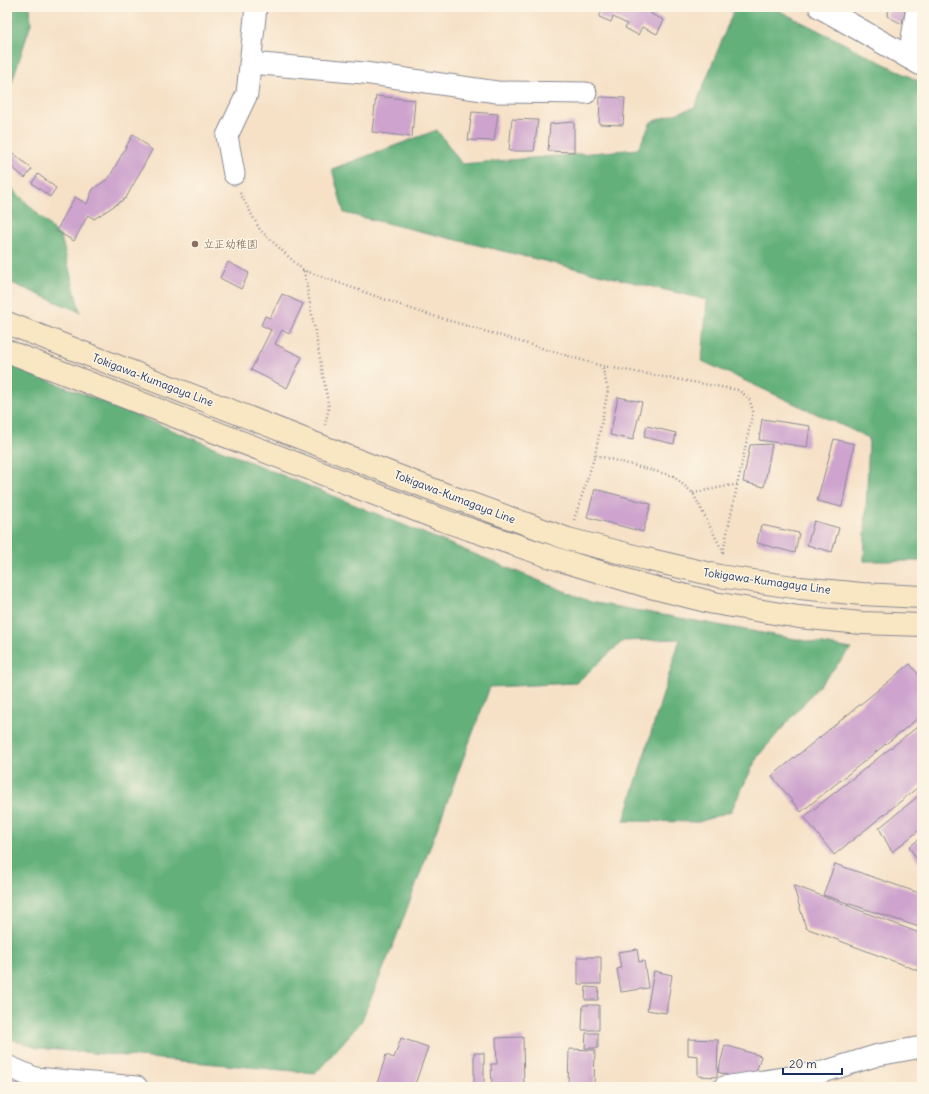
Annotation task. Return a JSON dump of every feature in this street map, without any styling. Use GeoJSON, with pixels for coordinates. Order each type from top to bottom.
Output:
{"type":"FeatureCollection","features":[{"type":"Feature","properties":{"kind":"main road","name":"Tokigawa-Kumagaya Line"},"geometry":{"type":"LineString","coordinates":[[7,323],[444,494],[568,539],[719,576],[800,588],[862,594],[922,597]]}},
{"type":"Feature","properties":{"kind":"main road"},"geometry":{"type":"LineString","coordinates":[[7,351],[439,519],[568,562],[643,585],[714,603],[799,617],[922,625]]}},
{"type":"Feature","properties":{"kind":"street"},"geometry":{"type":"LineString","coordinates":[[234,174],[227,136],[247,94],[256,7]]}},
{"type":"Feature","properties":{"kind":"street"},"geometry":{"type":"LineString","coordinates":[[820,7],[915,61],[917,7]]}},
{"type":"Feature","properties":{"kind":"street"},"geometry":{"type":"LineString","coordinates":[[250,63],[364,73],[497,92],[586,93]]}},
{"type":"Feature","properties":{"kind":"street"},"geometry":{"type":"LineString","coordinates":[[724,1087],[818,1079],[878,1055],[922,1047]]}},
{"type":"Feature","properties":{"kind":"street"},"geometry":{"type":"LineString","coordinates":[[7,1066],[35,1082],[137,1087]]}},
{"type":"Feature","properties":{"kind":"path"},"geometry":{"type":"LineString","coordinates":[[234,174],[235,182],[260,230],[304,270],[417,311],[602,366],[738,390],[749,398],[753,411],[723,552],[693,493],[673,476],[595,454]]}},
{"type":"Feature","properties":{"kind":"path"},"geometry":{"type":"LineString","coordinates":[[304,270],[329,408],[325,425]]}},
{"type":"Feature","properties":{"kind":"path"},"geometry":{"type":"LineString","coordinates":[[568,539],[595,454],[608,390],[602,366]]}},
{"type":"Feature","properties":{"kind":"path"},"geometry":{"type":"LineString","coordinates":[[693,493],[738,484]]}},
{"type":"Feature","properties":{"kind":"green space"},"geometry":{"type":"Polygon","coordinates":[[[7,7],[30,7],[31,24],[9,91],[7,90],[7,7]]]}},
{"type":"Feature","properties":{"kind":"green space"},"geometry":{"type":"Polygon","coordinates":[[[735,7],[772,7],[922,83],[922,561],[864,561],[869,438],[702,361],[707,300],[344,213],[332,169],[437,130],[462,164],[638,149],[651,122],[695,107],[735,7]]]}},
{"type":"Feature","properties":{"kind":"green space"},"geometry":{"type":"Polygon","coordinates":[[[7,183],[61,237],[80,312],[7,281],[7,183]]]}},
{"type":"Feature","properties":{"kind":"green space"},"geometry":{"type":"Polygon","coordinates":[[[7,364],[109,404],[591,602],[851,649],[758,756],[731,811],[699,822],[624,821],[680,639],[623,641],[576,683],[490,687],[396,938],[361,1022],[316,1073],[37,1048],[7,1038],[7,364]]]}},
{"type":"Feature","properties":{"kind":"building"},"geometry":{"type":"Polygon","coordinates":[[[594,7],[649,7],[653,9],[651,14],[664,20],[657,34],[642,27],[638,35],[625,28],[627,24],[613,17],[611,22],[599,17],[602,11],[594,7]]]}},
{"type":"Feature","properties":{"kind":"building"},"geometry":{"type":"Polygon","coordinates":[[[890,7],[906,7],[902,24],[887,16],[890,7]]]}},
{"type":"Feature","properties":{"kind":"building"},"geometry":{"type":"Polygon","coordinates":[[[376,96],[415,100],[412,137],[372,132],[376,96]]]}},
{"type":"Feature","properties":{"kind":"building"},"geometry":{"type":"Polygon","coordinates":[[[600,97],[625,98],[623,125],[599,124],[600,97]]]}},
{"type":"Feature","properties":{"kind":"building"},"geometry":{"type":"Polygon","coordinates":[[[472,112],[498,114],[494,141],[468,140],[472,112]]]}},
{"type":"Feature","properties":{"kind":"building"},"geometry":{"type":"Polygon","coordinates":[[[512,119],[538,120],[534,151],[509,151],[512,119]]]}},
{"type":"Feature","properties":{"kind":"building"},"geometry":{"type":"Polygon","coordinates":[[[574,122],[574,152],[548,151],[550,124],[574,122]]]}},
{"type":"Feature","properties":{"kind":"building"},"geometry":{"type":"Polygon","coordinates":[[[133,134],[152,150],[126,198],[94,219],[88,215],[74,241],[56,231],[75,197],[87,204],[93,189],[109,178],[133,134]]]}},
{"type":"Feature","properties":{"kind":"building"},"geometry":{"type":"Polygon","coordinates":[[[13,153],[32,169],[25,178],[7,163],[7,159],[13,153]]]}},
{"type":"Feature","properties":{"kind":"building"},"geometry":{"type":"Polygon","coordinates":[[[38,174],[56,188],[50,197],[32,183],[38,174]]]}},
{"type":"Feature","properties":{"kind":"building"},"geometry":{"type":"Polygon","coordinates":[[[228,262],[249,273],[241,289],[220,278],[228,262]]]}},
{"type":"Feature","properties":{"kind":"building"},"geometry":{"type":"Polygon","coordinates":[[[282,294],[303,304],[289,334],[282,330],[275,344],[302,357],[287,388],[251,370],[271,330],[261,325],[265,316],[270,318],[282,294]]]}},
{"type":"Feature","properties":{"kind":"building"},"geometry":{"type":"Polygon","coordinates":[[[618,397],[642,402],[633,440],[610,435],[618,397]]]}},
{"type":"Feature","properties":{"kind":"building"},"geometry":{"type":"Polygon","coordinates":[[[762,419],[810,426],[807,447],[759,440],[762,419]]]}},
{"type":"Feature","properties":{"kind":"building"},"geometry":{"type":"Polygon","coordinates":[[[647,426],[676,433],[674,444],[644,437],[647,426]]]}},
{"type":"Feature","properties":{"kind":"building"},"geometry":{"type":"Polygon","coordinates":[[[834,439],[854,444],[842,507],[817,501],[834,439]]]}},
{"type":"Feature","properties":{"kind":"building"},"geometry":{"type":"Polygon","coordinates":[[[772,444],[764,487],[743,482],[750,445],[772,444]]]}},
{"type":"Feature","properties":{"kind":"building"},"geometry":{"type":"Polygon","coordinates":[[[595,489],[651,504],[643,532],[587,517],[595,489]]]}},
{"type":"Feature","properties":{"kind":"building"},"geometry":{"type":"Polygon","coordinates":[[[814,521],[839,528],[832,552],[807,545],[814,521]]]}},
{"type":"Feature","properties":{"kind":"building"},"geometry":{"type":"Polygon","coordinates":[[[761,525],[799,533],[795,553],[757,543],[761,525]]]}},
{"type":"Feature","properties":{"kind":"building"},"geometry":{"type":"Polygon","coordinates":[[[910,664],[922,679],[922,715],[801,812],[772,776],[910,664]]]}},
{"type":"Feature","properties":{"kind":"building"},"geometry":{"type":"Polygon","coordinates":[[[922,723],[922,784],[834,855],[804,817],[922,723]]]}},
{"type":"Feature","properties":{"kind":"building"},"geometry":{"type":"Polygon","coordinates":[[[922,793],[922,828],[892,852],[879,828],[922,793]]]}},
{"type":"Feature","properties":{"kind":"building"},"geometry":{"type":"Polygon","coordinates":[[[922,837],[922,867],[909,847],[922,837]]]}},
{"type":"Feature","properties":{"kind":"building"},"geometry":{"type":"Polygon","coordinates":[[[835,864],[922,894],[922,928],[823,895],[835,864]]]}},
{"type":"Feature","properties":{"kind":"building"},"geometry":{"type":"Polygon","coordinates":[[[793,885],[922,934],[922,972],[806,928],[793,885]]]}},
{"type":"Feature","properties":{"kind":"building"},"geometry":{"type":"Polygon","coordinates":[[[637,949],[639,962],[644,961],[648,988],[621,992],[617,969],[621,968],[618,952],[637,949]]]}},
{"type":"Feature","properties":{"kind":"building"},"geometry":{"type":"Polygon","coordinates":[[[578,957],[601,957],[601,984],[578,984],[578,957]]]}},
{"type":"Feature","properties":{"kind":"building"},"geometry":{"type":"Polygon","coordinates":[[[654,971],[672,975],[666,1013],[647,1010],[654,971]]]}},
{"type":"Feature","properties":{"kind":"building"},"geometry":{"type":"Polygon","coordinates":[[[586,987],[599,988],[598,1000],[585,1000],[586,987]]]}},
{"type":"Feature","properties":{"kind":"building"},"geometry":{"type":"Polygon","coordinates":[[[583,1005],[599,1005],[599,1030],[582,1030],[583,1005]]]}},
{"type":"Feature","properties":{"kind":"building"},"geometry":{"type":"Polygon","coordinates":[[[586,1033],[598,1033],[598,1048],[585,1048],[586,1033]]]}},
{"type":"Feature","properties":{"kind":"building"},"geometry":{"type":"Polygon","coordinates":[[[523,1037],[524,1087],[492,1087],[491,1064],[497,1064],[496,1038],[523,1037]]]}},
{"type":"Feature","properties":{"kind":"building"},"geometry":{"type":"Polygon","coordinates":[[[401,1038],[428,1047],[414,1087],[399,1087],[393,1085],[392,1087],[386,1087],[377,1084],[386,1055],[394,1058],[401,1038]]]}},
{"type":"Feature","properties":{"kind":"building"},"geometry":{"type":"Polygon","coordinates":[[[688,1039],[718,1040],[717,1077],[698,1076],[698,1056],[688,1055],[688,1039]]]}},
{"type":"Feature","properties":{"kind":"building"},"geometry":{"type":"Polygon","coordinates":[[[725,1045],[761,1056],[756,1073],[746,1081],[718,1072],[725,1045]]]}},
{"type":"Feature","properties":{"kind":"building"},"geometry":{"type":"Polygon","coordinates":[[[569,1049],[595,1050],[594,1086],[568,1087],[569,1049]]]}},
{"type":"Feature","properties":{"kind":"building"},"geometry":{"type":"Polygon","coordinates":[[[474,1053],[484,1053],[484,1087],[474,1087],[474,1053]]]}},
{"type":"Feature","properties":{"kind":"building"},"geometry":{"type":"Polygon","coordinates":[[[7,1075],[18,1075],[18,1087],[7,1087],[7,1075]]]}},
{"type":"Feature","properties":{"kind":"place","name":"立正幼稚園"},"geometry":{"type":"Point","coordinates":[195,244]}}]}
